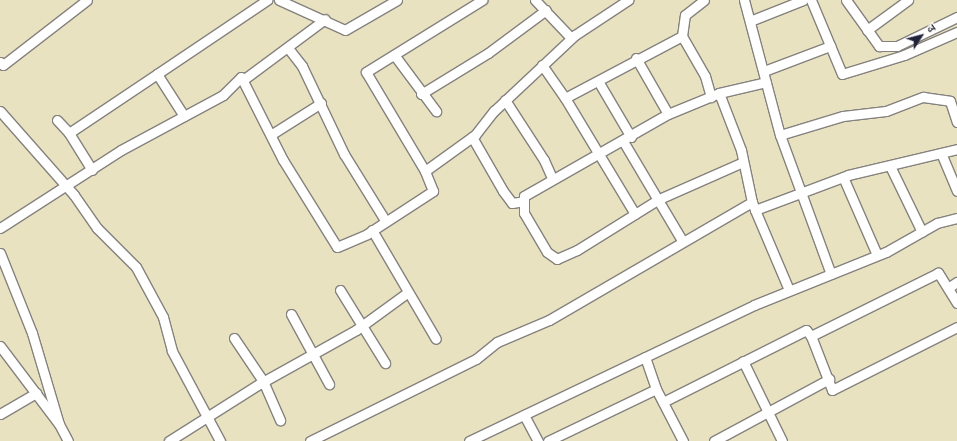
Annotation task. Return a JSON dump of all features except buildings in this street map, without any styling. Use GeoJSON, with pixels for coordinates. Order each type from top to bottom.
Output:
{"type":"FeatureCollection","features":[{"type":"Feature","properties":{"kind":"street"},"geometry":{"type":"LineString","coordinates":[[0,62],[3,65],[87,0]]}},
{"type":"Feature","properties":{"kind":"street"},"geometry":{"type":"LineString","coordinates":[[69,134],[267,0]]}},
{"type":"Feature","properties":{"kind":"street"},"geometry":{"type":"LineString","coordinates":[[279,0],[325,19],[345,30],[397,0]]}},
{"type":"Feature","properties":{"kind":"street"},"geometry":{"type":"LineString","coordinates":[[0,228],[64,186],[223,95],[241,77],[272,134],[283,160],[337,247],[372,230],[385,220],[413,206],[433,191],[425,171],[366,72],[395,56],[482,0]]}},
{"type":"Feature","properties":{"kind":"street"},"geometry":{"type":"LineString","coordinates":[[536,0],[571,38]]}},
{"type":"Feature","properties":{"kind":"street"},"geometry":{"type":"LineString","coordinates":[[425,171],[472,137],[505,100],[571,38],[628,0]]}},
{"type":"Feature","properties":{"kind":"street"},"geometry":{"type":"LineString","coordinates":[[704,0],[685,16],[682,36],[715,95],[743,162],[754,206],[790,290]]}},
{"type":"Feature","properties":{"kind":"street"},"geometry":{"type":"LineString","coordinates":[[744,0],[780,135],[799,193],[831,274]]}},
{"type":"Feature","properties":{"kind":"street"},"geometry":{"type":"LineString","coordinates":[[750,21],[803,0]]}},
{"type":"Feature","properties":{"kind":"street"},"geometry":{"type":"LineString","coordinates":[[811,0],[842,74],[904,55],[957,32]]}},
{"type":"Feature","properties":{"kind":"street"},"geometry":{"type":"LineString","coordinates":[[846,0],[879,46],[897,46],[957,16]]}},
{"type":"Feature","properties":{"kind":"street"},"geometry":{"type":"LineString","coordinates":[[867,30],[908,0]]}},
{"type":"Feature","properties":{"kind":"street"},"geometry":{"type":"LineString","coordinates":[[421,94],[546,10]]}},
{"type":"Feature","properties":{"kind":"street"},"geometry":{"type":"LineString","coordinates":[[243,80],[325,19]]}},
{"type":"Feature","properties":{"kind":"street"},"geometry":{"type":"LineString","coordinates":[[565,98],[598,81],[636,58],[682,36]]}},
{"type":"Feature","properties":{"kind":"street"},"geometry":{"type":"LineString","coordinates":[[764,71],[830,46]]}},
{"type":"Feature","properties":{"kind":"street"},"geometry":{"type":"LineString","coordinates":[[288,48],[321,103],[344,154],[385,220]]}},
{"type":"Feature","properties":{"kind":"street"},"geometry":{"type":"LineString","coordinates":[[395,56],[421,94],[436,111]]}},
{"type":"Feature","properties":{"kind":"street"},"geometry":{"type":"LineString","coordinates":[[636,58],[668,114]]}},
{"type":"Feature","properties":{"kind":"street"},"geometry":{"type":"LineString","coordinates":[[542,65],[565,98],[598,156],[635,214]]}},
{"type":"Feature","properties":{"kind":"street"},"geometry":{"type":"LineString","coordinates":[[157,74],[184,116]]}},
{"type":"Feature","properties":{"kind":"street"},"geometry":{"type":"LineString","coordinates":[[598,81],[627,139],[683,242]]}},
{"type":"Feature","properties":{"kind":"street"},"geometry":{"type":"LineString","coordinates":[[743,162],[660,199],[557,259],[547,252],[524,213],[524,196],[552,178],[598,156],[668,114],[715,95],[766,82]]}},
{"type":"Feature","properties":{"kind":"street"},"geometry":{"type":"LineString","coordinates":[[780,135],[843,116],[886,111],[923,97],[950,101],[957,122]]}},
{"type":"Feature","properties":{"kind":"street"},"geometry":{"type":"LineString","coordinates":[[505,100],[544,160],[552,178]]}},
{"type":"Feature","properties":{"kind":"street"},"geometry":{"type":"LineString","coordinates":[[272,134],[321,103]]}},
{"type":"Feature","properties":{"kind":"street"},"geometry":{"type":"LineString","coordinates":[[0,111],[64,186],[97,228],[136,267],[163,317],[172,352],[220,441]]}},
{"type":"Feature","properties":{"kind":"street"},"geometry":{"type":"LineString","coordinates":[[57,120],[69,134],[92,170]]}},
{"type":"Feature","properties":{"kind":"street"},"geometry":{"type":"LineString","coordinates":[[472,137],[503,192],[512,203],[524,201]]}},
{"type":"Feature","properties":{"kind":"street"},"geometry":{"type":"LineString","coordinates":[[310,441],[476,359],[497,342],[548,320],[683,242],[754,206],[799,193],[842,177],[957,149]]}},
{"type":"Feature","properties":{"kind":"street"},"geometry":{"type":"LineString","coordinates":[[941,154],[957,191]]}},
{"type":"Feature","properties":{"kind":"street"},"geometry":{"type":"LineString","coordinates":[[890,166],[922,232]]}},
{"type":"Feature","properties":{"kind":"street"},"geometry":{"type":"LineString","coordinates":[[842,177],[877,255]]}},
{"type":"Feature","properties":{"kind":"street"},"geometry":{"type":"LineString","coordinates":[[469,441],[790,290],[877,255],[922,232],[957,218]]}},
{"type":"Feature","properties":{"kind":"street"},"geometry":{"type":"LineString","coordinates":[[372,230],[407,293],[436,339]]}},
{"type":"Feature","properties":{"kind":"street"},"geometry":{"type":"LineString","coordinates":[[0,253],[32,333],[59,424]]}},
{"type":"Feature","properties":{"kind":"street"},"geometry":{"type":"LineString","coordinates":[[811,336],[938,273],[957,304]]}},
{"type":"Feature","properties":{"kind":"street"},"geometry":{"type":"LineString","coordinates":[[948,288],[957,282]]}},
{"type":"Feature","properties":{"kind":"street"},"geometry":{"type":"LineString","coordinates":[[340,290],[363,325],[385,363]]}},
{"type":"Feature","properties":{"kind":"street"},"geometry":{"type":"LineString","coordinates":[[169,441],[208,418],[263,381],[363,325],[407,293]]}},
{"type":"Feature","properties":{"kind":"street"},"geometry":{"type":"LineString","coordinates":[[291,314],[329,384]]}},
{"type":"Feature","properties":{"kind":"street"},"geometry":{"type":"LineString","coordinates":[[663,402],[806,330],[811,336],[832,390],[957,327]]}},
{"type":"Feature","properties":{"kind":"street"},"geometry":{"type":"LineString","coordinates":[[234,338],[263,381],[280,420]]}},
{"type":"Feature","properties":{"kind":"street"},"geometry":{"type":"LineString","coordinates":[[0,346],[59,424],[68,441]]}},
{"type":"Feature","properties":{"kind":"street"},"geometry":{"type":"LineString","coordinates":[[645,357],[656,389],[683,441]]}},
{"type":"Feature","properties":{"kind":"street"},"geometry":{"type":"LineString","coordinates":[[743,361],[770,413],[782,441]]}},
{"type":"Feature","properties":{"kind":"street"},"geometry":{"type":"LineString","coordinates":[[714,441],[770,413],[829,379]]}},
{"type":"Feature","properties":{"kind":"street"},"geometry":{"type":"LineString","coordinates":[[548,441],[656,389]]}},
{"type":"Feature","properties":{"kind":"street"},"geometry":{"type":"LineString","coordinates":[[0,414],[36,393]]}},
{"type":"Feature","properties":{"kind":"street"},"geometry":{"type":"LineString","coordinates":[[524,415],[538,441]]}}]}
